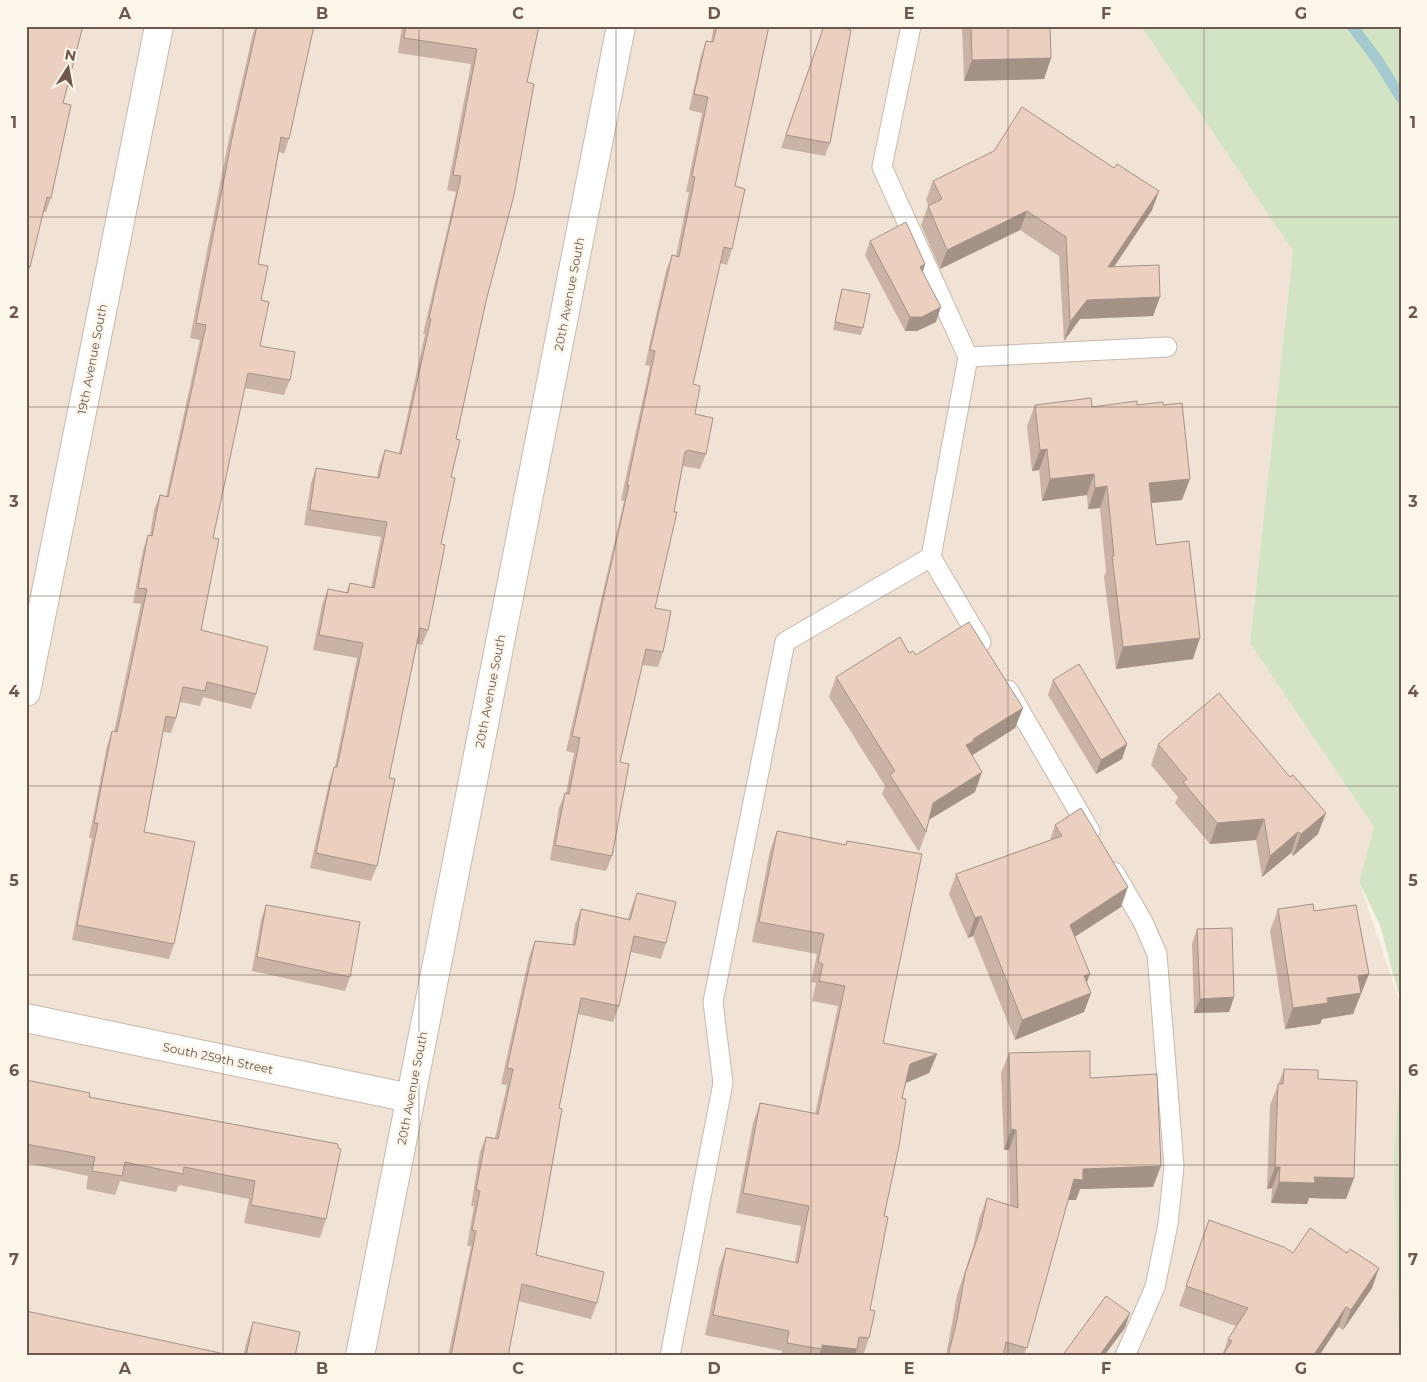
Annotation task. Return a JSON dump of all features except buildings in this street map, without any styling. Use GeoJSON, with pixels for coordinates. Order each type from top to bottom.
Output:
{"type":"FeatureCollection","features":[{"type":"Feature","properties":{"kind":"street","name":"19th Avenue South"},"geometry":{"type":"LineString","coordinates":[[26,692],[159,26]]}},
{"type":"Feature","properties":{"kind":"street","name":"20th Avenue South"},"geometry":{"type":"LineString","coordinates":[[360,1356],[621,26]]}},
{"type":"Feature","properties":{"kind":"street","name":"South 259th Street"},"geometry":{"type":"LineString","coordinates":[[26,1018],[410,1098]]}},
{"type":"Feature","properties":{"kind":"lane"},"geometry":{"type":"LineString","coordinates":[[911,26],[882,167],[968,357],[931,557],[990,659]]}},
{"type":"Feature","properties":{"kind":"lane"},"geometry":{"type":"LineString","coordinates":[[968,357],[1167,347]]}},
{"type":"Feature","properties":{"kind":"lane"},"geometry":{"type":"LineString","coordinates":[[670,1356],[723,1083],[713,1002],[785,642],[931,557]]}},
{"type":"Feature","properties":{"kind":"lane"},"geometry":{"type":"LineString","coordinates":[[1000,676],[1143,922],[1157,954],[1174,1166],[1168,1224],[1155,1287],[1125,1356]]}},
{"type":"Feature","properties":{"kind":"shaded area"},"geometry":{"type":"Polygon","coordinates":[[[26,26],[1141,26],[1293,251],[1250,643],[1375,828],[1359,882],[1401,1006],[1401,1052],[1394,1156],[1399,1356],[26,1356],[26,26]]]}},
{"type":"Feature","properties":{"kind":"green space"},"geometry":{"type":"Polygon","coordinates":[[[1141,26],[1401,26],[1401,1003],[1380,925],[1359,882],[1374,827],[1250,643],[1293,251],[1141,26]]]}},
{"type":"Feature","properties":{"kind":"green space"},"geometry":{"type":"Polygon","coordinates":[[[1401,1052],[1401,1356],[1399,1356],[1394,1156],[1401,1052]]]}},
{"type":"Feature","properties":{"kind":"waterway"},"geometry":{"type":"LineString","coordinates":[[1352,26],[1379,62],[1401,98]]}}]}
